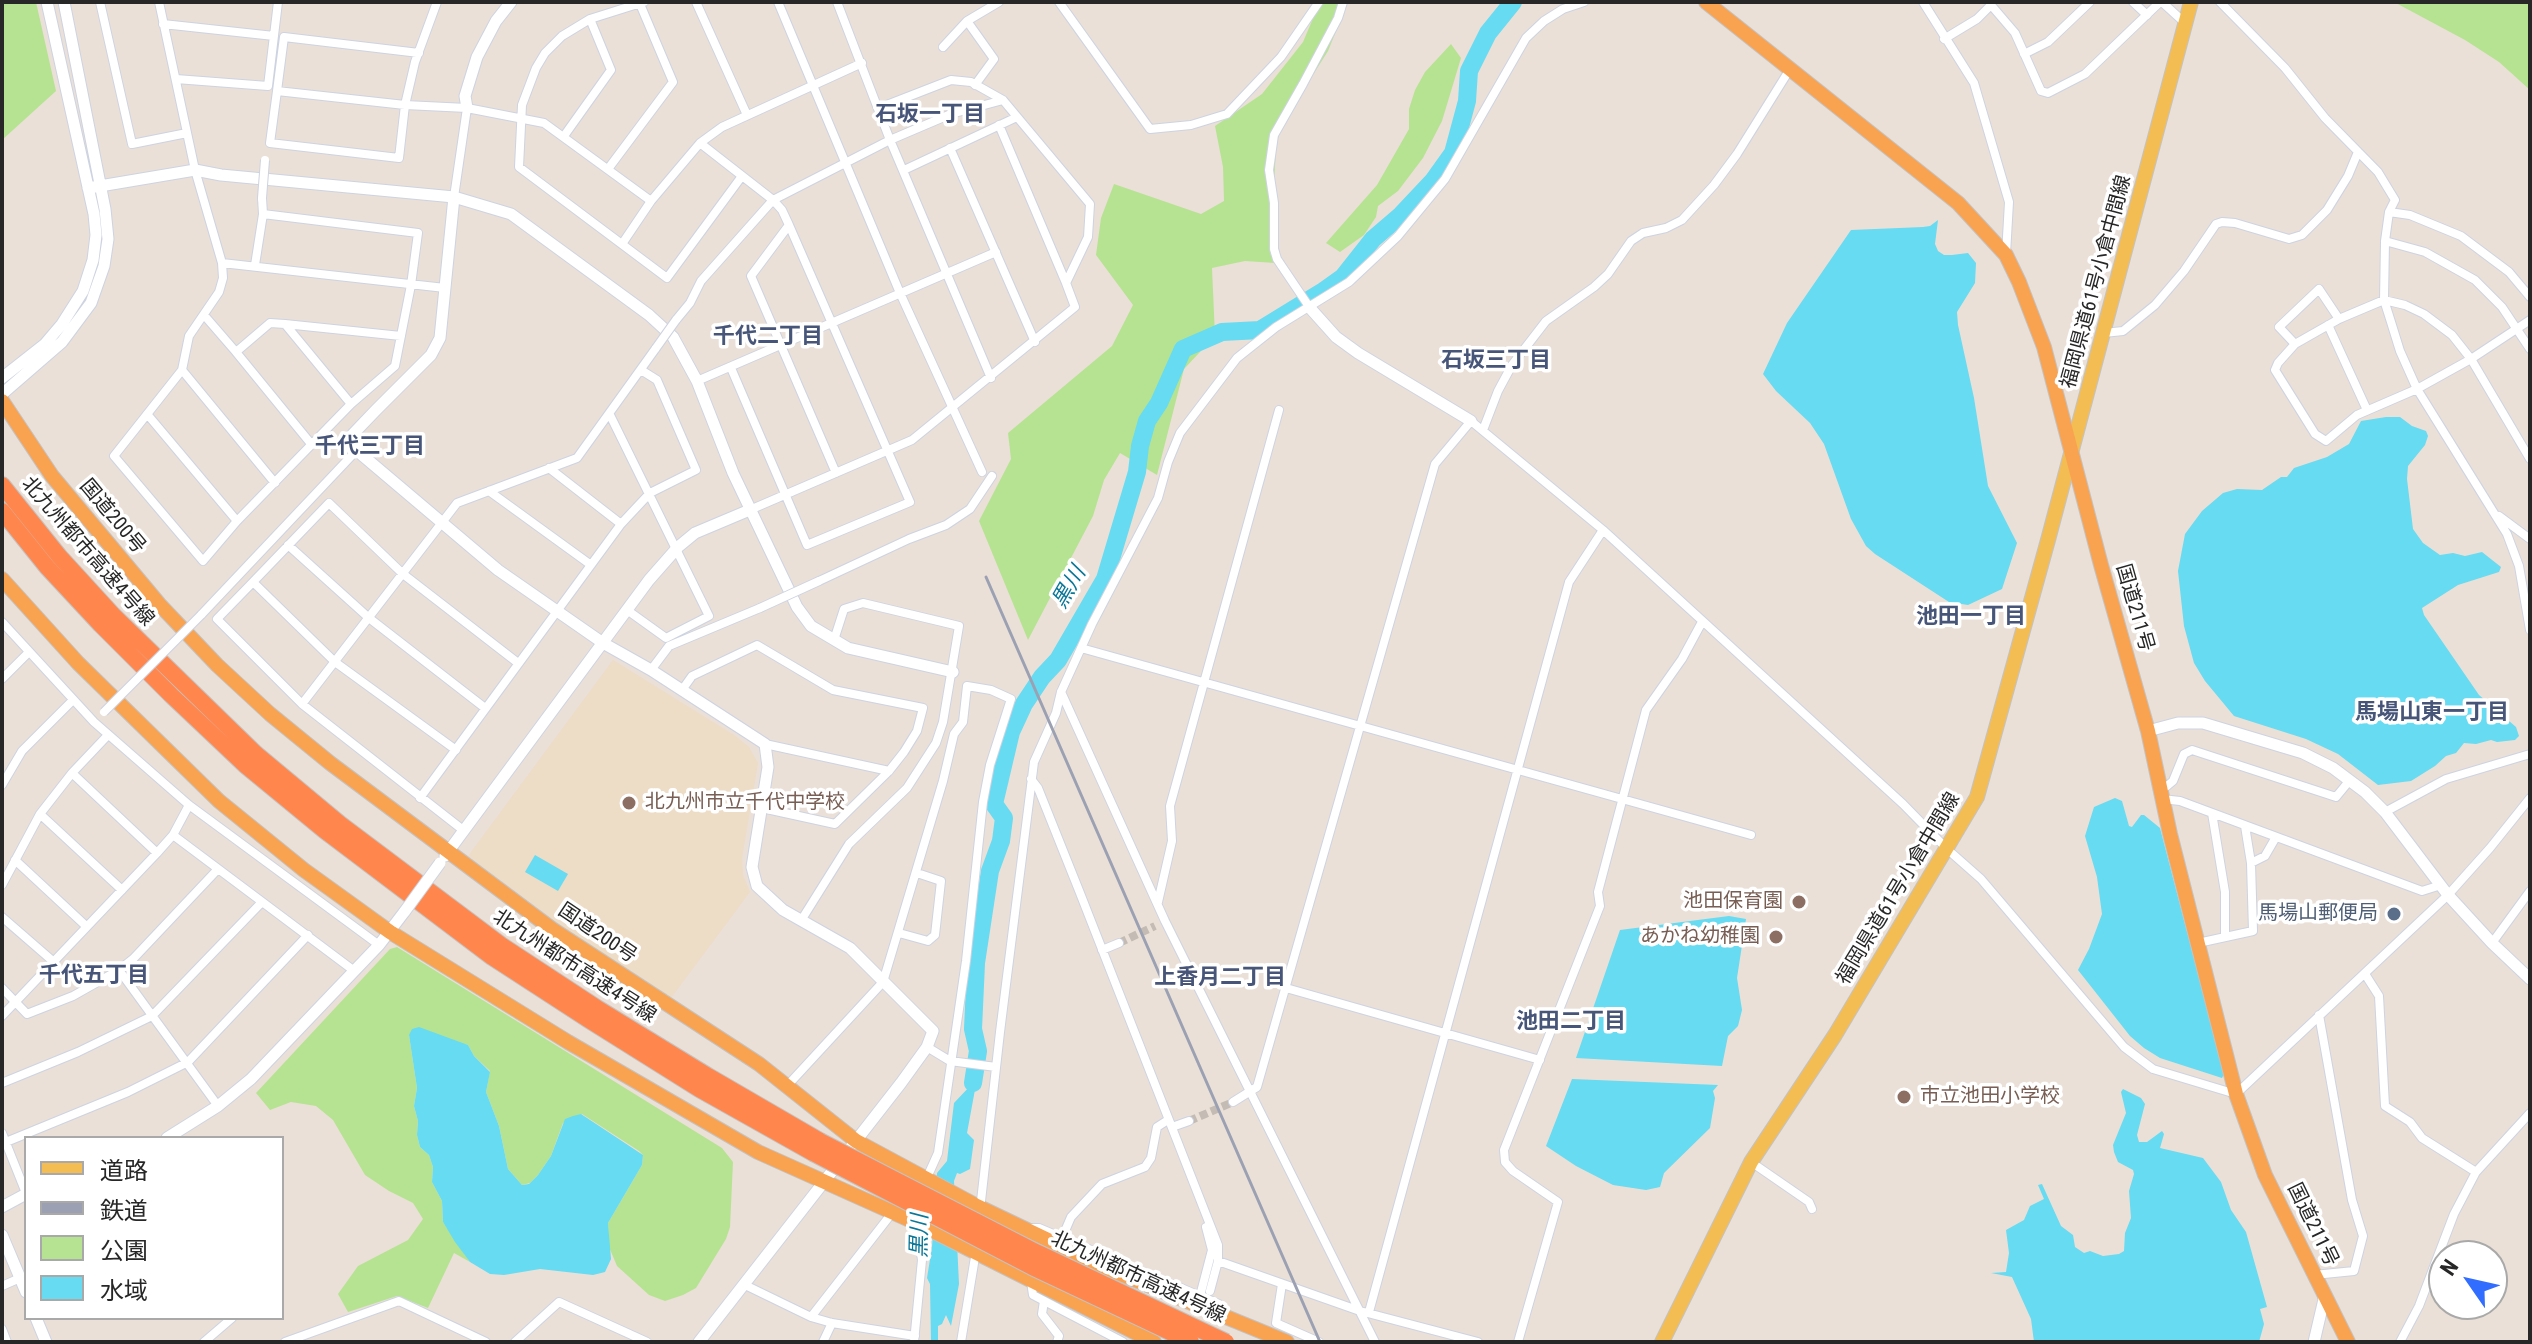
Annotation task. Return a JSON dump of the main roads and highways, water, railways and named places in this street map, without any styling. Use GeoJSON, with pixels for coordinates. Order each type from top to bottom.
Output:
{"type":"FeatureCollection","features":[{"type":"Feature","properties":{"kind":"highway","name":"国道211号"},"geometry":{"type":"LineString","coordinates":[[1706,2],[1958,203],[2006,255],[2044,347],[2148,731],[2161,795],[2236,1094],[2265,1175],[2348,1342]]}},
{"type":"Feature","properties":{"kind":"highway","name":"国道200号"},"geometry":{"type":"LineString","coordinates":[[2,401],[52,476],[159,604],[217,665],[270,714],[444,857],[759,1064],[856,1141],[928,1181],[1111,1270],[1287,1342]]}},
{"type":"Feature","properties":{"kind":"highway","name":"北九州都市高速4号線"},"geometry":{"type":"LineString","coordinates":[[2,485],[59,556],[123,626],[256,754],[340,824],[501,945],[816,1147],[1032,1267],[1191,1342]]}},
{"type":"Feature","properties":{"kind":"highway","name":"北九州都市高速4号線"},"geometry":{"type":"LineString","coordinates":[[2,511],[47,567],[101,625],[245,765],[402,891],[504,965],[699,1089],[1226,1342]]}},
{"type":"Feature","properties":{"kind":"highway"},"geometry":{"type":"LineString","coordinates":[[2,579],[78,663],[219,801],[304,870],[390,932],[568,1042],[758,1152],[924,1227],[1154,1342]]}},
{"type":"Feature","properties":{"kind":"main road","name":"福岡県道61号小倉中間線"},"geometry":{"type":"LineString","coordinates":[[1663,1338],[1751,1162],[1835,1035],[1977,797],[2191,2]]}},
{"type":"Feature","properties":{"kind":"water"},"geometry":{"type":"Polygon","coordinates":[[[1938,220],[1935,244],[1938,251],[1944,255],[1968,253],[1976,263],[1975,283],[1957,312],[1958,325],[1988,486],[2017,543],[2002,589],[1968,605],[1949,602],[1866,546],[1851,519],[1824,444],[1810,423],[1763,374],[1787,323],[1851,230],[1923,227],[1938,220]]]}},
{"type":"Feature","properties":{"kind":"water"},"geometry":{"type":"Polygon","coordinates":[[[2400,417],[2426,431],[2428,436],[2425,445],[2408,466],[2407,479],[2413,529],[2423,543],[2440,555],[2453,553],[2465,556],[2482,552],[2501,567],[2499,572],[2458,585],[2422,608],[2479,695],[2516,727],[2519,736],[2515,740],[2464,743],[2456,753],[2446,756],[2411,781],[2378,785],[2338,754],[2306,739],[2234,716],[2194,663],[2184,626],[2178,571],[2185,534],[2202,511],[2223,493],[2237,489],[2262,490],[2281,477],[2287,477],[2294,468],[2327,457],[2349,444],[2361,421],[2400,417]]]}},
{"type":"Feature","properties":{"kind":"water"},"geometry":{"type":"Polygon","coordinates":[[[2115,798],[2122,801],[2129,826],[2132,827],[2144,815],[2160,828],[2224,1074],[2222,1078],[2160,1058],[2144,1048],[2130,1036],[2078,970],[2102,914],[2097,877],[2085,836],[2094,807],[2115,798]]]}},
{"type":"Feature","properties":{"kind":"water"},"geometry":{"type":"Polygon","coordinates":[[[535,855],[568,874],[558,891],[525,872],[535,855]]]}},
{"type":"Feature","properties":{"kind":"water"},"geometry":{"type":"Polygon","coordinates":[[[1729,916],[1746,919],[1737,978],[1742,1010],[1738,1026],[1728,1036],[1722,1066],[1576,1058],[1620,930],[1729,916]]]}},
{"type":"Feature","properties":{"kind":"water"},"geometry":{"type":"Polygon","coordinates":[[[419,1027],[468,1045],[490,1072],[486,1092],[499,1126],[508,1169],[522,1185],[529,1184],[538,1175],[551,1156],[565,1119],[581,1114],[643,1155],[642,1165],[608,1223],[611,1259],[605,1272],[593,1275],[540,1269],[490,1274],[470,1262],[443,1222],[442,1201],[432,1182],[433,1167],[429,1155],[420,1147],[417,1135],[418,1121],[414,1106],[417,1088],[409,1035],[412,1029],[419,1027]]]}},
{"type":"Feature","properties":{"kind":"water"},"geometry":{"type":"Polygon","coordinates":[[[974,1067],[979,1068],[967,1133],[974,1140],[970,1169],[957,1173],[954,1181],[959,1284],[951,1326],[946,1315],[938,1326],[938,1342],[931,1342],[930,1284],[927,1278],[937,1173],[947,1161],[954,1103],[971,1085],[974,1067]]]}},
{"type":"Feature","properties":{"kind":"water"},"geometry":{"type":"Polygon","coordinates":[[[1572,1079],[1718,1085],[1713,1091],[1715,1098],[1710,1128],[1664,1173],[1660,1187],[1646,1190],[1613,1185],[1546,1146],[1572,1079]]]}},
{"type":"Feature","properties":{"kind":"water"},"geometry":{"type":"Polygon","coordinates":[[[2123,1089],[2141,1098],[2145,1104],[2137,1135],[2139,1142],[2147,1142],[2162,1131],[2160,1148],[2203,1158],[2221,1182],[2231,1210],[2246,1232],[2267,1307],[2260,1309],[2264,1324],[2259,1342],[2034,1342],[2031,1319],[2012,1277],[1991,1273],[2006,1272],[2009,1253],[2006,1230],[2024,1220],[2030,1206],[2044,1199],[2038,1185],[2042,1184],[2061,1226],[2073,1235],[2075,1247],[2084,1253],[2090,1251],[2103,1256],[2124,1251],[2125,1233],[2131,1218],[2129,1191],[2134,1174],[2133,1170],[2118,1162],[2113,1145],[2126,1113],[2123,1089]]]}},
{"type":"Feature","properties":{"kind":"waterway","name":"黒川"},"geometry":{"type":"LineString","coordinates":[[973,1083],[978,1051],[973,1029],[976,963],[990,871],[1001,841],[1004,818],[994,804],[1011,732],[1024,704],[1058,660],[1105,579],[1137,472],[1147,421],[1159,403],[1183,349],[1222,332],[1260,330],[1322,292],[1343,277],[1373,239],[1433,181],[1453,153],[1467,101],[1469,71],[1488,33],[1513,2]]}},
{"type":"Feature","properties":{"kind":"tunnel"},"geometry":{"type":"LineString","coordinates":[[1119,943],[1155,926]]}},
{"type":"Feature","properties":{"kind":"tunnel"},"geometry":{"type":"LineString","coordinates":[[1189,1121],[1233,1102]]}},
{"type":"Feature","properties":{"kind":"railway"},"geometry":{"type":"LineString","coordinates":[[986,577],[1320,1342]]}},
{"type":"Feature","properties":{"kind":"place","name":"北九州市立千代中学校"},"geometry":{"type":"Point","coordinates":[629,803]}},
{"type":"Feature","properties":{"kind":"place","name":"池田保育園"},"geometry":{"type":"Point","coordinates":[1799,902]}},
{"type":"Feature","properties":{"kind":"place","name":"馬場山郵便局"},"geometry":{"type":"Point","coordinates":[2394,914]}},
{"type":"Feature","properties":{"kind":"place","name":"あかね幼稚園"},"geometry":{"type":"Point","coordinates":[1776,937]}},
{"type":"Feature","properties":{"kind":"place","name":"市立池田小学校"},"geometry":{"type":"Point","coordinates":[1904,1097]}},
{"type":"Feature","properties":{"kind":"district","name":"石坂一丁目"},"geometry":{"type":"Point","coordinates":[930,115]}},
{"type":"Feature","properties":{"kind":"district","name":"千代二丁目"},"geometry":{"type":"Point","coordinates":[768,337]}},
{"type":"Feature","properties":{"kind":"district","name":"石坂三丁目"},"geometry":{"type":"Point","coordinates":[1496,361]}},
{"type":"Feature","properties":{"kind":"district","name":"千代三丁目"},"geometry":{"type":"Point","coordinates":[370,447]}},
{"type":"Feature","properties":{"kind":"district","name":"池田一丁目"},"geometry":{"type":"Point","coordinates":[1971,617]}},
{"type":"Feature","properties":{"kind":"district","name":"馬場山東一丁目"},"geometry":{"type":"Point","coordinates":[2432,713]}},
{"type":"Feature","properties":{"kind":"district","name":"千代五丁目"},"geometry":{"type":"Point","coordinates":[94,976]}},
{"type":"Feature","properties":{"kind":"district","name":"上香月二丁目"},"geometry":{"type":"Point","coordinates":[1220,978]}},
{"type":"Feature","properties":{"kind":"district","name":"池田二丁目"},"geometry":{"type":"Point","coordinates":[1571,1022]}}]}
